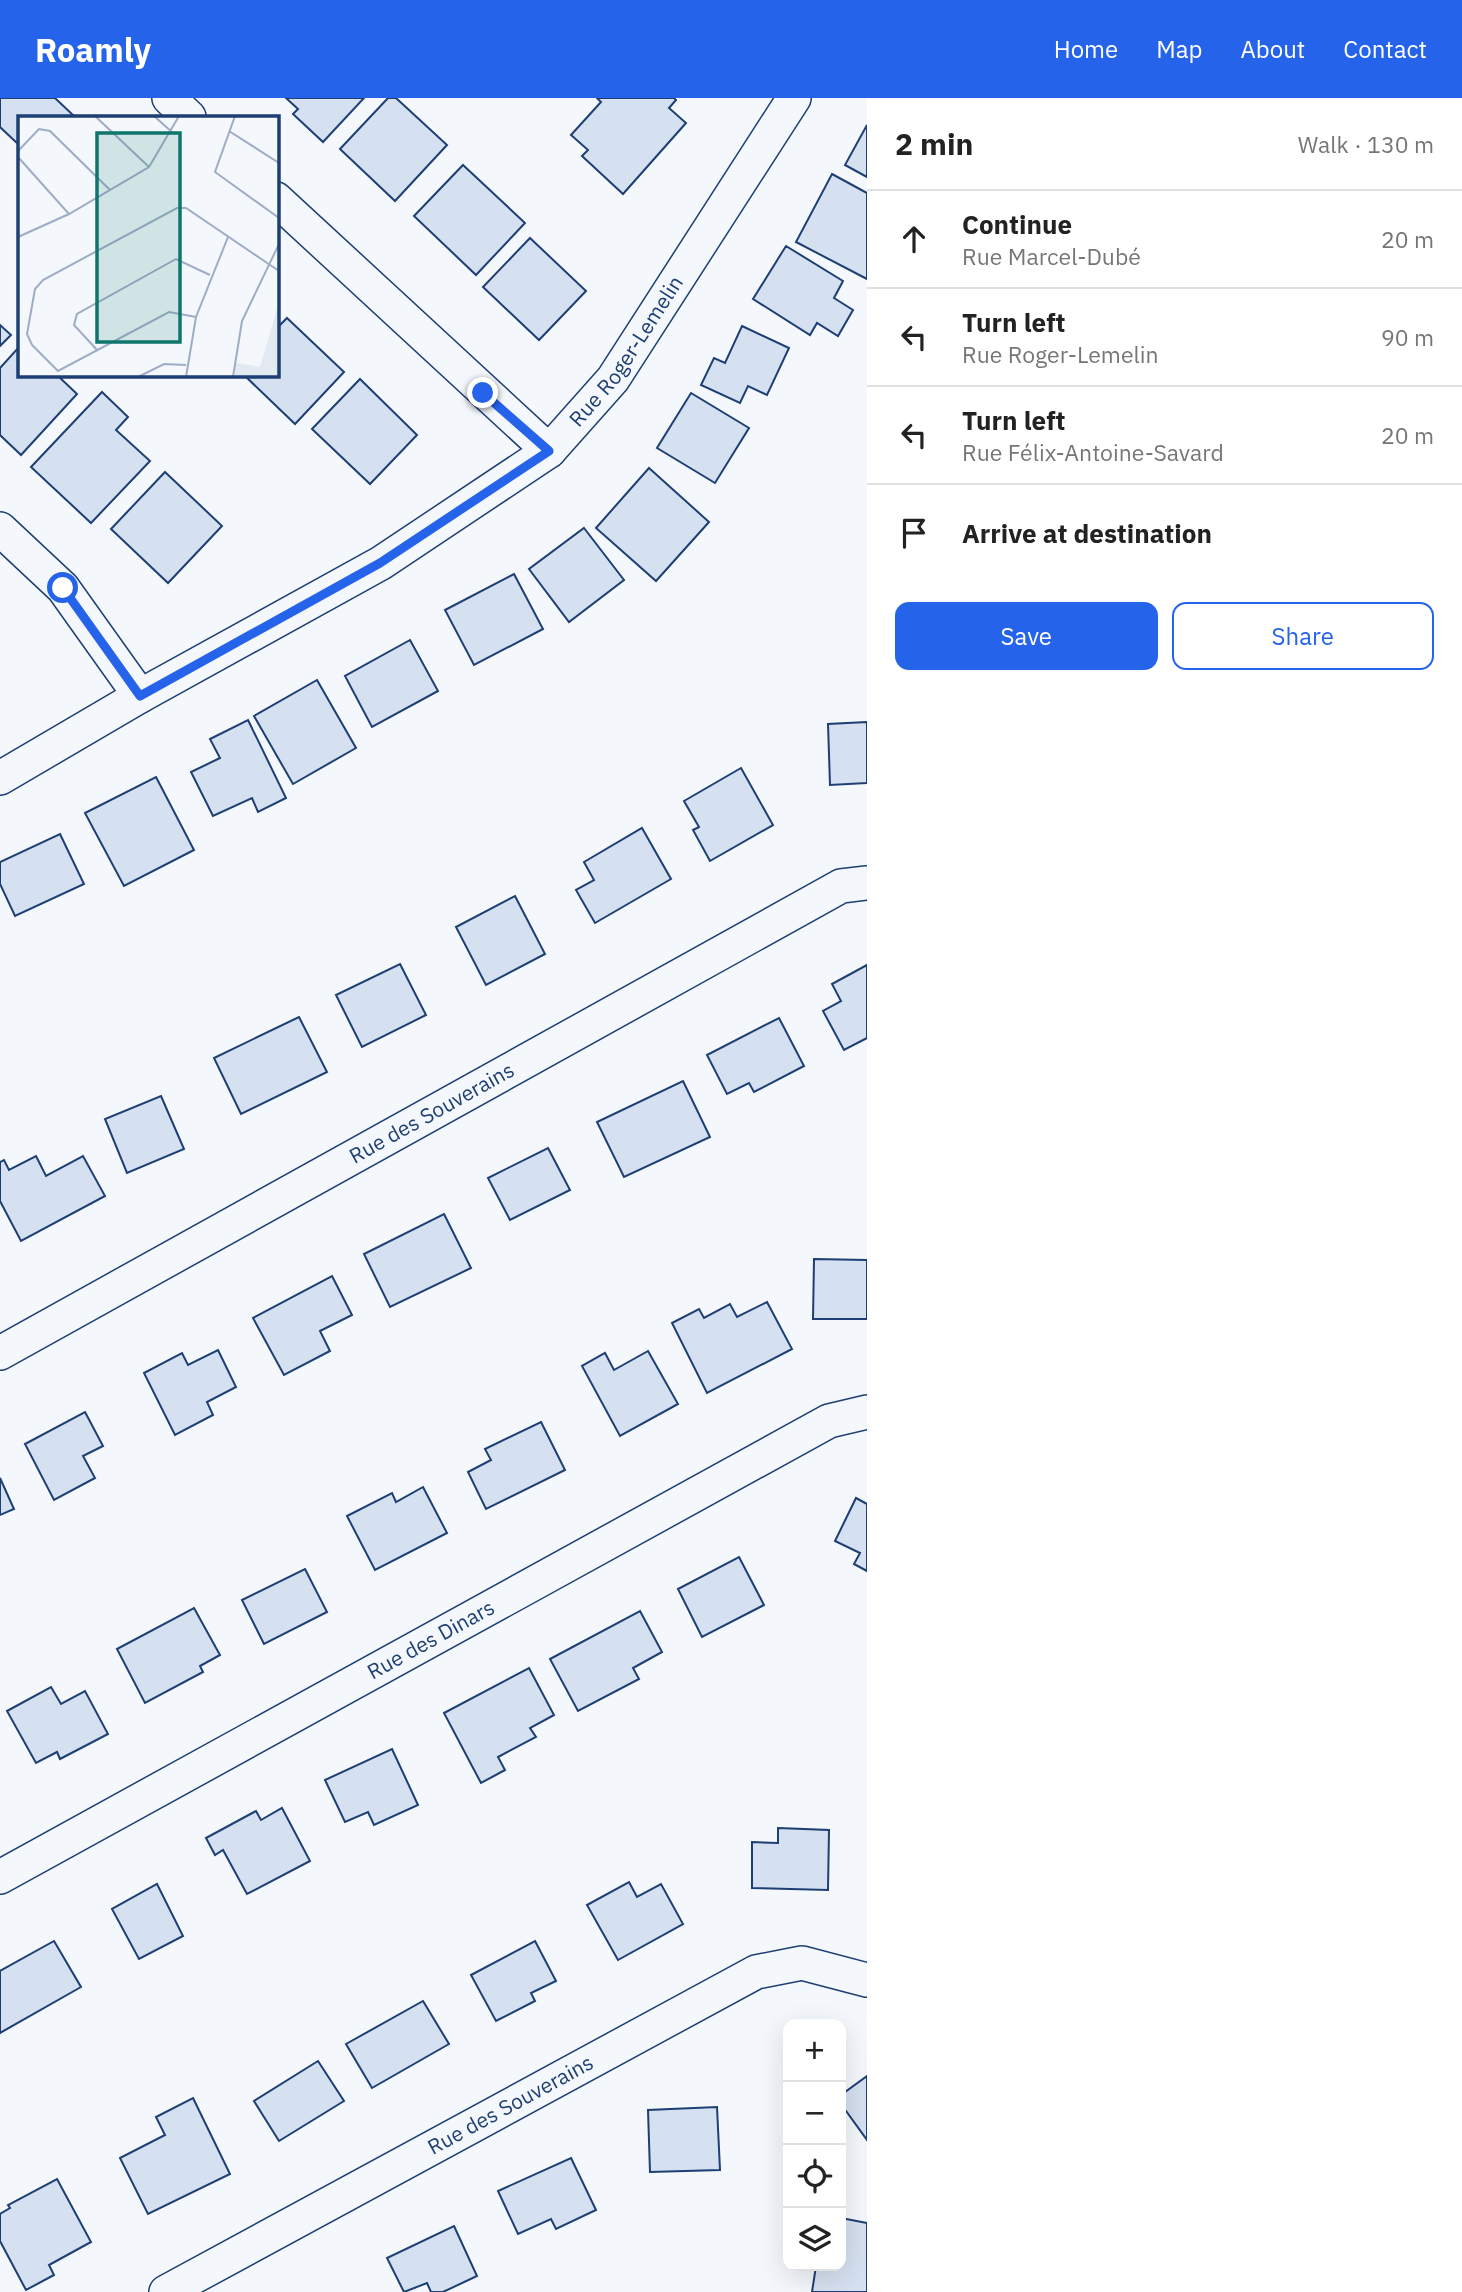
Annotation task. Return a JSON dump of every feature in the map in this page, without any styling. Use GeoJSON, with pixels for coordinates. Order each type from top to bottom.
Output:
{"type":"FeatureCollection","features":[{"type":"Feature","properties":{"kind":"street"},"geometry":{"type":"LineString","coordinates":[[169,98],[188,116]]}},
{"type":"Feature","properties":{"kind":"street","name":"Rue Roger-Lemelin"},"geometry":{"type":"LineString","coordinates":[[0,778],[140,696],[380,563],[549,451],[613,380],[791,99]]}},
{"type":"Feature","properties":{"kind":"street"},"geometry":{"type":"LineString","coordinates":[[278,201],[549,451]]}},
{"type":"Feature","properties":{"kind":"street"},"geometry":{"type":"LineString","coordinates":[[0,529],[63,588],[140,696]]}},
{"type":"Feature","properties":{"kind":"street","name":"Rue des Souverains"},"geometry":{"type":"LineString","coordinates":[[0,1353],[841,886],[867,883]]}},
{"type":"Feature","properties":{"kind":"street","name":"Rue des Dinars"},"geometry":{"type":"LineString","coordinates":[[0,1877],[830,1421],[867,1412]]}},
{"type":"Feature","properties":{"kind":"street","name":"Rue des Souverains"},"geometry":{"type":"LineString","coordinates":[[166,2292],[756,1972],[802,1963],[867,1980]]}},
{"type":"Feature","properties":{"kind":"building"},"geometry":{"type":"Polygon","coordinates":[[[0,98],[55,98],[74,116],[18,116],[18,144],[0,127],[0,98]]]}},
{"type":"Feature","properties":{"kind":"building"},"geometry":{"type":"Polygon","coordinates":[[[286,98],[364,98],[323,142],[293,114],[298,109],[286,98]]]}},
{"type":"Feature","properties":{"kind":"building"},"geometry":{"type":"Polygon","coordinates":[[[388,98],[396,98],[447,145],[395,201],[340,149],[388,98]]]}},
{"type":"Feature","properties":{"kind":"building"},"geometry":{"type":"Polygon","coordinates":[[[597,98],[674,98],[676,100],[669,108],[686,123],[623,194],[582,156],[588,150],[571,135],[601,102],[597,98]]]}},
{"type":"Feature","properties":{"kind":"building"},"geometry":{"type":"Polygon","coordinates":[[[867,125],[867,177],[845,165],[867,125]]]}},
{"type":"Feature","properties":{"kind":"building"},"geometry":{"type":"Polygon","coordinates":[[[463,165],[525,223],[476,275],[414,216],[463,165]]]}},
{"type":"Feature","properties":{"kind":"building"},"geometry":{"type":"Polygon","coordinates":[[[832,174],[867,193],[867,279],[796,242],[832,174]]]}},
{"type":"Feature","properties":{"kind":"building"},"geometry":{"type":"Polygon","coordinates":[[[530,238],[586,291],[539,340],[483,287],[530,238]]]}},
{"type":"Feature","properties":{"kind":"building"},"geometry":{"type":"Polygon","coordinates":[[[786,246],[843,281],[834,298],[853,310],[838,336],[817,323],[810,335],[753,299],[786,246]]]}},
{"type":"Feature","properties":{"kind":"building"},"geometry":{"type":"Polygon","coordinates":[[[287,318],[344,372],[295,424],[245,376],[278,376],[278,327],[287,318]]]}},
{"type":"Feature","properties":{"kind":"building"},"geometry":{"type":"Polygon","coordinates":[[[0,325],[11,335],[0,346],[0,325]]]}},
{"type":"Feature","properties":{"kind":"building"},"geometry":{"type":"Polygon","coordinates":[[[742,326],[789,348],[767,395],[748,386],[740,403],[701,385],[714,358],[725,363],[742,326]]]}},
{"type":"Feature","properties":{"kind":"building"},"geometry":{"type":"Polygon","coordinates":[[[18,348],[18,376],[58,376],[77,394],[21,455],[0,435],[0,368],[18,348]]]}},
{"type":"Feature","properties":{"kind":"building"},"geometry":{"type":"Polygon","coordinates":[[[360,379],[417,435],[370,484],[312,429],[360,379]]]}},
{"type":"Feature","properties":{"kind":"building"},"geometry":{"type":"Polygon","coordinates":[[[102,392],[128,417],[116,430],[150,461],[91,523],[31,467],[102,392]]]}},
{"type":"Feature","properties":{"kind":"building"},"geometry":{"type":"Polygon","coordinates":[[[691,393],[749,428],[715,483],[657,448],[691,393]]]}},
{"type":"Feature","properties":{"kind":"building"},"geometry":{"type":"Polygon","coordinates":[[[649,468],[709,522],[656,581],[596,528],[649,468]]]}},
{"type":"Feature","properties":{"kind":"building"},"geometry":{"type":"Polygon","coordinates":[[[165,472],[222,526],[168,583],[111,529],[165,472]]]}},
{"type":"Feature","properties":{"kind":"building"},"geometry":{"type":"Polygon","coordinates":[[[584,528],[624,580],[569,622],[529,569],[584,528]]]}},
{"type":"Feature","properties":{"kind":"building"},"geometry":{"type":"Polygon","coordinates":[[[514,574],[543,629],[474,665],[445,610],[514,574]]]}},
{"type":"Feature","properties":{"kind":"building"},"geometry":{"type":"Polygon","coordinates":[[[410,640],[438,691],[372,727],[345,676],[410,640]]]}},
{"type":"Feature","properties":{"kind":"building"},"geometry":{"type":"Polygon","coordinates":[[[317,680],[356,748],[293,784],[254,716],[317,680]]]}},
{"type":"Feature","properties":{"kind":"building"},"geometry":{"type":"Polygon","coordinates":[[[248,720],[286,798],[258,812],[252,798],[213,816],[191,772],[220,758],[210,739],[248,720]]]}},
{"type":"Feature","properties":{"kind":"building"},"geometry":{"type":"Polygon","coordinates":[[[867,722],[867,783],[830,785],[828,724],[867,722]]]}},
{"type":"Feature","properties":{"kind":"building"},"geometry":{"type":"Polygon","coordinates":[[[741,768],[773,825],[710,861],[693,830],[699,827],[684,801],[741,768]]]}},
{"type":"Feature","properties":{"kind":"building"},"geometry":{"type":"Polygon","coordinates":[[[156,777],[194,850],[124,886],[85,813],[156,777]]]}},
{"type":"Feature","properties":{"kind":"building"},"geometry":{"type":"Polygon","coordinates":[[[642,828],[671,879],[595,923],[576,890],[594,880],[584,862],[642,828]]]}},
{"type":"Feature","properties":{"kind":"building"},"geometry":{"type":"Polygon","coordinates":[[[60,834],[84,884],[15,916],[0,884],[0,862],[60,834]]]}},
{"type":"Feature","properties":{"kind":"building"},"geometry":{"type":"Polygon","coordinates":[[[515,896],[545,954],[486,985],[456,927],[515,896]]]}},
{"type":"Feature","properties":{"kind":"building"},"geometry":{"type":"Polygon","coordinates":[[[400,964],[426,1015],[362,1047],[336,995],[400,964]]]}},
{"type":"Feature","properties":{"kind":"building"},"geometry":{"type":"Polygon","coordinates":[[[867,965],[867,1038],[844,1050],[823,1011],[841,1001],[832,984],[867,965]]]}},
{"type":"Feature","properties":{"kind":"building"},"geometry":{"type":"Polygon","coordinates":[[[299,1017],[327,1072],[241,1114],[214,1058],[299,1017]]]}},
{"type":"Feature","properties":{"kind":"building"},"geometry":{"type":"Polygon","coordinates":[[[779,1018],[804,1066],[754,1092],[749,1083],[727,1094],[707,1055],[779,1018]]]}},
{"type":"Feature","properties":{"kind":"building"},"geometry":{"type":"Polygon","coordinates":[[[683,1081],[710,1137],[624,1177],[597,1122],[683,1081]]]}},
{"type":"Feature","properties":{"kind":"building"},"geometry":{"type":"Polygon","coordinates":[[[161,1096],[184,1149],[127,1173],[105,1119],[161,1096]]]}},
{"type":"Feature","properties":{"kind":"building"},"geometry":{"type":"Polygon","coordinates":[[[548,1148],[570,1190],[510,1220],[488,1178],[548,1148]]]}},
{"type":"Feature","properties":{"kind":"building"},"geometry":{"type":"Polygon","coordinates":[[[36,1156],[46,1176],[83,1156],[105,1196],[21,1241],[0,1201],[0,1162],[4,1160],[9,1170],[36,1156]]]}},
{"type":"Feature","properties":{"kind":"building"},"geometry":{"type":"Polygon","coordinates":[[[444,1214],[471,1268],[390,1307],[364,1254],[444,1214]]]}},
{"type":"Feature","properties":{"kind":"building"},"geometry":{"type":"Polygon","coordinates":[[[814,1259],[867,1260],[867,1319],[813,1319],[814,1259]]]}},
{"type":"Feature","properties":{"kind":"building"},"geometry":{"type":"Polygon","coordinates":[[[332,1276],[352,1315],[320,1331],[330,1351],[284,1375],[253,1318],[332,1276]]]}},
{"type":"Feature","properties":{"kind":"building"},"geometry":{"type":"Polygon","coordinates":[[[767,1302],[792,1349],[707,1393],[672,1323],[699,1309],[704,1318],[730,1304],[737,1317],[767,1302]]]}},
{"type":"Feature","properties":{"kind":"building"},"geometry":{"type":"Polygon","coordinates":[[[218,1350],[236,1387],[207,1402],[213,1415],[175,1435],[144,1373],[182,1353],[188,1365],[218,1350]]]}},
{"type":"Feature","properties":{"kind":"building"},"geometry":{"type":"Polygon","coordinates":[[[648,1351],[678,1404],[620,1436],[582,1366],[605,1353],[614,1370],[648,1351]]]}},
{"type":"Feature","properties":{"kind":"building"},"geometry":{"type":"Polygon","coordinates":[[[85,1412],[103,1446],[83,1456],[95,1478],[54,1500],[25,1444],[85,1412]]]}},
{"type":"Feature","properties":{"kind":"building"},"geometry":{"type":"Polygon","coordinates":[[[541,1422],[565,1470],[486,1509],[468,1472],[491,1460],[485,1449],[541,1422]]]}},
{"type":"Feature","properties":{"kind":"building"},"geometry":{"type":"Polygon","coordinates":[[[0,1478],[14,1509],[0,1515],[0,1478]]]}},
{"type":"Feature","properties":{"kind":"building"},"geometry":{"type":"Polygon","coordinates":[[[423,1487],[447,1533],[375,1570],[347,1516],[392,1493],[396,1502],[423,1487]]]}},
{"type":"Feature","properties":{"kind":"building"},"geometry":{"type":"Polygon","coordinates":[[[856,1498],[867,1504],[867,1571],[854,1564],[860,1553],[835,1541],[856,1498]]]}},
{"type":"Feature","properties":{"kind":"building"},"geometry":{"type":"Polygon","coordinates":[[[739,1557],[764,1605],[702,1637],[678,1589],[739,1557]]]}},
{"type":"Feature","properties":{"kind":"building"},"geometry":{"type":"Polygon","coordinates":[[[305,1569],[327,1612],[264,1644],[242,1600],[305,1569]]]}},
{"type":"Feature","properties":{"kind":"building"},"geometry":{"type":"Polygon","coordinates":[[[194,1608],[220,1655],[200,1666],[203,1672],[145,1703],[117,1649],[194,1608]]]}},
{"type":"Feature","properties":{"kind":"building"},"geometry":{"type":"Polygon","coordinates":[[[640,1611],[662,1652],[633,1668],[639,1679],[578,1711],[550,1659],[640,1611]]]}},
{"type":"Feature","properties":{"kind":"building"},"geometry":{"type":"Polygon","coordinates":[[[529,1668],[554,1715],[530,1728],[536,1737],[498,1757],[505,1770],[481,1783],[444,1713],[529,1668]]]}},
{"type":"Feature","properties":{"kind":"building"},"geometry":{"type":"Polygon","coordinates":[[[51,1687],[61,1704],[85,1691],[108,1734],[60,1759],[57,1752],[36,1763],[7,1711],[51,1687]]]}},
{"type":"Feature","properties":{"kind":"building"},"geometry":{"type":"Polygon","coordinates":[[[392,1749],[418,1805],[374,1825],[368,1812],[345,1822],[325,1780],[392,1749]]]}},
{"type":"Feature","properties":{"kind":"building"},"geometry":{"type":"Polygon","coordinates":[[[282,1808],[310,1861],[247,1894],[223,1850],[215,1855],[206,1838],[256,1811],[261,1820],[282,1808]]]}},
{"type":"Feature","properties":{"kind":"building"},"geometry":{"type":"Polygon","coordinates":[[[778,1828],[829,1830],[828,1890],[752,1888],[752,1842],[778,1843],[778,1828]]]}},
{"type":"Feature","properties":{"kind":"building"},"geometry":{"type":"Polygon","coordinates":[[[629,1882],[637,1897],[661,1884],[683,1924],[618,1960],[587,1905],[629,1882]]]}},
{"type":"Feature","properties":{"kind":"building"},"geometry":{"type":"Polygon","coordinates":[[[157,1884],[183,1936],[139,1959],[112,1909],[157,1884]]]}},
{"type":"Feature","properties":{"kind":"building"},"geometry":{"type":"Polygon","coordinates":[[[54,1941],[81,1987],[0,2033],[0,1971],[54,1941]]]}},
{"type":"Feature","properties":{"kind":"building"},"geometry":{"type":"Polygon","coordinates":[[[535,1941],[556,1981],[531,1993],[535,2001],[496,2021],[471,1975],[535,1941]]]}},
{"type":"Feature","properties":{"kind":"building"},"geometry":{"type":"Polygon","coordinates":[[[423,2001],[449,2044],[372,2088],[346,2044],[423,2001]]]}},
{"type":"Feature","properties":{"kind":"building"},"geometry":{"type":"Polygon","coordinates":[[[318,2061],[344,2101],[279,2141],[254,2101],[318,2061]]]}},
{"type":"Feature","properties":{"kind":"building"},"geometry":{"type":"Polygon","coordinates":[[[867,2076],[867,2140],[846,2111],[846,2091],[867,2076]]]}},
{"type":"Feature","properties":{"kind":"building"},"geometry":{"type":"Polygon","coordinates":[[[193,2098],[230,2174],[148,2214],[120,2158],[165,2135],[156,2117],[193,2098]]]}},
{"type":"Feature","properties":{"kind":"building"},"geometry":{"type":"Polygon","coordinates":[[[717,2107],[720,2170],[650,2172],[648,2110],[717,2107]]]}},
{"type":"Feature","properties":{"kind":"building"},"geometry":{"type":"Polygon","coordinates":[[[571,2158],[596,2210],[556,2229],[551,2219],[518,2234],[498,2191],[571,2158]]]}},
{"type":"Feature","properties":{"kind":"building"},"geometry":{"type":"Polygon","coordinates":[[[57,2179],[91,2242],[49,2265],[54,2275],[26,2290],[0,2241],[0,2214],[10,2208],[8,2205],[57,2179]]]}},
{"type":"Feature","properties":{"kind":"building"},"geometry":{"type":"Polygon","coordinates":[[[846,2219],[867,2223],[867,2292],[812,2292],[815,2271],[846,2271],[846,2219]]]}},
{"type":"Feature","properties":{"kind":"building"},"geometry":{"type":"Polygon","coordinates":[[[454,2226],[477,2276],[443,2292],[431,2292],[427,2283],[404,2292],[387,2258],[454,2226]]]}},
{"type":"Feature","properties":{"kind":"route"},"geometry":{"type":"LineString","coordinates":[[63,588],[140,696],[380,563],[549,451],[483,393]]}}]}
